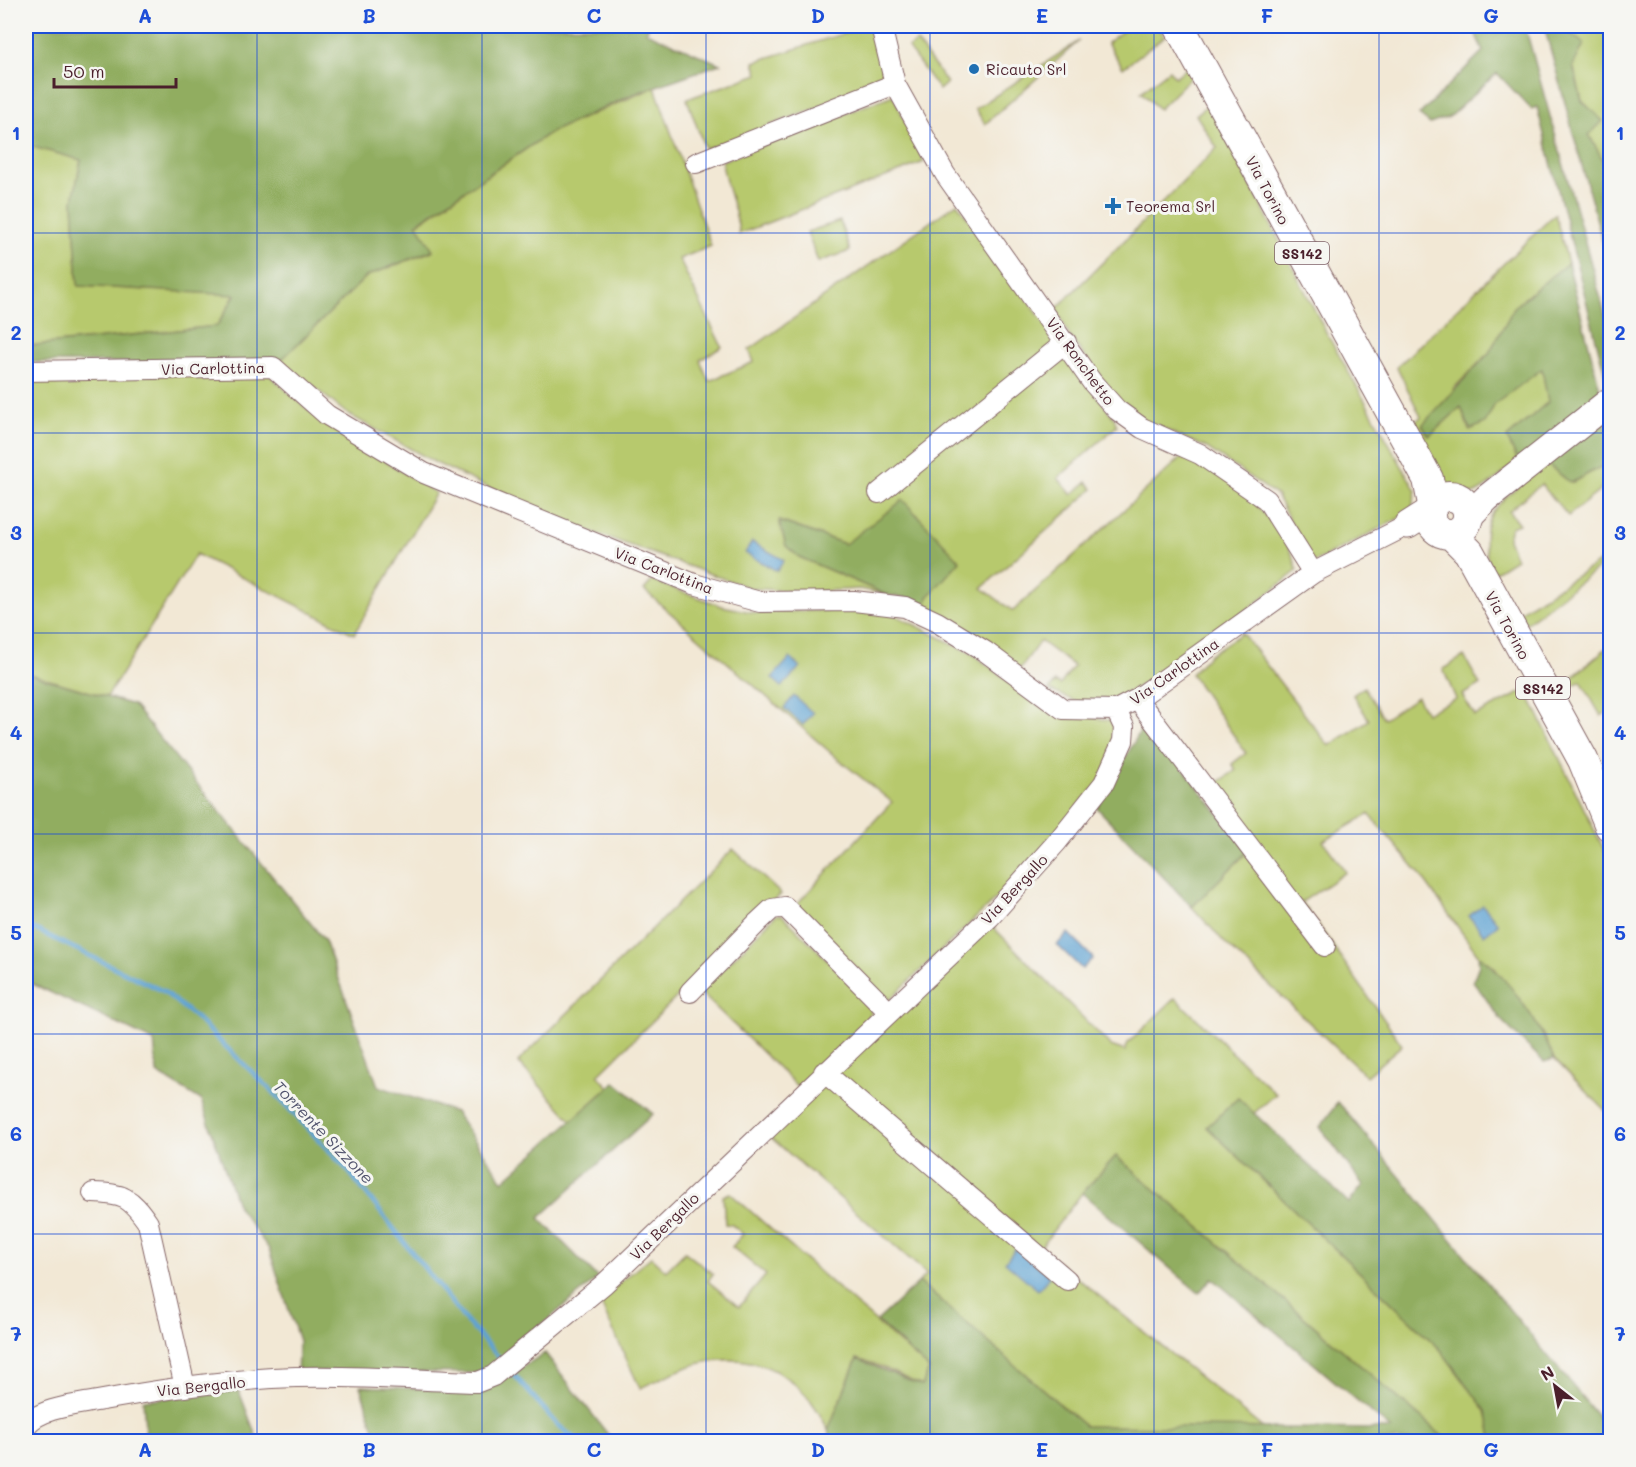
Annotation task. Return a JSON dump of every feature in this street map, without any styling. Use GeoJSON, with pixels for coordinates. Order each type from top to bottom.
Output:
{"type":"FeatureCollection","features":[{"type":"Feature","properties":{"kind":"main road","name":"Via Torino"},"geometry":{"type":"LineString","coordinates":[[1179,26],[1343,328],[1449,514],[1583,760],[1611,826]]}},
{"type":"Feature","properties":{"kind":"street","name":"Via Ronchetto"},"geometry":{"type":"LineString","coordinates":[[881,26],[895,84],[945,174],[1066,342],[1092,382],[1117,410],[1142,428],[1200,454],[1267,500],[1313,573]]}},
{"type":"Feature","properties":{"kind":"street"},"geometry":{"type":"LineString","coordinates":[[696,163],[895,84]]}},
{"type":"Feature","properties":{"kind":"street"},"geometry":{"type":"LineString","coordinates":[[879,493],[1066,342]]}},
{"type":"Feature","properties":{"kind":"street","name":"Via Carlottina"},"geometry":{"type":"LineString","coordinates":[[26,371],[273,367],[327,414],[424,473],[694,584],[760,602],[854,601],[905,607],[938,622],[986,652],[1063,709],[1116,710],[1137,699],[1313,573]]}},
{"type":"Feature","properties":{"kind":"street"},"geometry":{"type":"LineString","coordinates":[[1313,573],[1449,514],[1610,404]]}},
{"type":"Feature","properties":{"kind":"street"},"geometry":{"type":"LineString","coordinates":[[1137,699],[1325,946]]}},
{"type":"Feature","properties":{"kind":"street","name":"Via Bergallo"},"geometry":{"type":"LineString","coordinates":[[27,1420],[69,1407],[185,1387],[294,1377],[375,1377],[478,1382],[493,1376],[525,1352],[604,1284],[888,1011],[990,917],[1057,842],[1104,783],[1123,741],[1124,727],[1116,710]]}},
{"type":"Feature","properties":{"kind":"street"},"geometry":{"type":"LineString","coordinates":[[690,992],[758,921],[772,909],[785,907],[888,1011]]}},
{"type":"Feature","properties":{"kind":"street"},"geometry":{"type":"LineString","coordinates":[[824,1072],[1067,1280]]}},
{"type":"Feature","properties":{"kind":"street"},"geometry":{"type":"LineString","coordinates":[[93,1193],[117,1194],[134,1202],[148,1223],[185,1387]]}},
{"type":"Feature","properties":{"kind":"green space"},"geometry":{"type":"Polygon","coordinates":[[[26,26],[649,26],[646,32],[720,64],[634,94],[551,132],[417,223],[433,250],[367,276],[278,363],[26,362],[28,346],[217,326],[235,295],[78,286],[73,201],[81,160],[26,145],[26,26]]]}},
{"type":"Feature","properties":{"kind":"green space"},"geometry":{"type":"Polygon","coordinates":[[[871,26],[886,83],[705,149],[687,99],[758,74],[754,62],[871,26]]]}},
{"type":"Feature","properties":{"kind":"green space"},"geometry":{"type":"Polygon","coordinates":[[[1129,26],[1156,26],[1165,36],[1123,68],[1107,43],[1129,26]]]}},
{"type":"Feature","properties":{"kind":"green space"},"geometry":{"type":"Polygon","coordinates":[[[1472,26],[1525,26],[1610,332],[1610,382],[1607,383],[1537,107],[1531,109],[1497,73],[1449,117],[1430,124],[1419,115],[1483,51],[1472,26]]]}},
{"type":"Feature","properties":{"kind":"green space"},"geometry":{"type":"Polygon","coordinates":[[[1544,26],[1565,26],[1567,31],[1584,44],[1573,66],[1582,101],[1603,121],[1589,135],[1610,173],[1610,269],[1544,26]]]}},
{"type":"Feature","properties":{"kind":"green space"},"geometry":{"type":"Polygon","coordinates":[[[1565,26],[1604,26],[1610,31],[1609,174],[1589,134],[1602,121],[1582,101],[1573,65],[1584,44],[1567,31],[1565,26]]]}},
{"type":"Feature","properties":{"kind":"green space"},"geometry":{"type":"Polygon","coordinates":[[[1079,41],[985,124],[975,109],[1079,41]]]}},
{"type":"Feature","properties":{"kind":"green space"},"geometry":{"type":"Polygon","coordinates":[[[917,42],[947,83],[939,90],[908,48],[917,42]]]}},
{"type":"Feature","properties":{"kind":"green space"},"geometry":{"type":"Polygon","coordinates":[[[1189,66],[1192,76],[1159,109],[1141,92],[1169,70],[1175,77],[1189,66]]]}},
{"type":"Feature","properties":{"kind":"green space"},"geometry":{"type":"Polygon","coordinates":[[[655,87],[711,246],[679,259],[722,347],[700,360],[709,381],[754,362],[749,350],[957,203],[1114,418],[1117,426],[1058,478],[1072,495],[1087,482],[1093,489],[982,588],[1013,611],[1181,458],[1204,463],[1217,470],[1246,495],[1286,542],[1297,571],[1165,670],[1112,700],[1088,705],[1049,690],[1055,682],[1060,685],[1074,666],[1040,641],[1020,669],[926,608],[928,597],[845,544],[780,521],[799,557],[887,595],[860,589],[801,592],[750,588],[550,517],[436,463],[346,413],[289,367],[278,363],[367,276],[432,251],[417,224],[551,132],[655,87]]]}},
{"type":"Feature","properties":{"kind":"green space"},"geometry":{"type":"Polygon","coordinates":[[[893,95],[924,162],[739,234],[722,161],[893,95]]]}},
{"type":"Feature","properties":{"kind":"green space"},"geometry":{"type":"Polygon","coordinates":[[[1209,104],[1327,334],[1416,491],[1411,512],[1313,563],[1276,495],[1207,448],[1141,419],[1118,401],[1070,337],[1056,309],[1217,148],[1196,115],[1209,104]]]}},
{"type":"Feature","properties":{"kind":"green space"},"geometry":{"type":"Polygon","coordinates":[[[26,145],[81,160],[73,201],[78,286],[235,294],[218,326],[29,346],[26,362],[26,145]]]}},
{"type":"Feature","properties":{"kind":"green space"},"geometry":{"type":"Polygon","coordinates":[[[1555,214],[1568,263],[1515,306],[1489,353],[1453,389],[1456,392],[1429,436],[1461,407],[1469,430],[1485,423],[1494,404],[1542,368],[1548,402],[1507,438],[1518,461],[1477,492],[1462,493],[1453,488],[1445,479],[1430,455],[1414,422],[1421,417],[1397,367],[1555,214]]]}},
{"type":"Feature","properties":{"kind":"green space"},"geometry":{"type":"Polygon","coordinates":[[[840,221],[850,251],[818,262],[807,232],[840,221]]]}},
{"type":"Feature","properties":{"kind":"green space"},"geometry":{"type":"Polygon","coordinates":[[[1568,263],[1602,397],[1518,461],[1507,438],[1548,402],[1542,369],[1495,404],[1485,423],[1470,430],[1461,407],[1429,436],[1422,425],[1489,353],[1515,306],[1568,263]]]}},
{"type":"Feature","properties":{"kind":"green space"},"geometry":{"type":"Polygon","coordinates":[[[268,374],[315,416],[436,493],[354,634],[196,554],[107,697],[26,673],[26,376],[268,374]]]}},
{"type":"Feature","properties":{"kind":"green space"},"geometry":{"type":"Polygon","coordinates":[[[1605,421],[1610,436],[1610,462],[1571,483],[1547,464],[1605,421]]]}},
{"type":"Feature","properties":{"kind":"green space"},"geometry":{"type":"Polygon","coordinates":[[[1610,462],[1610,487],[1607,485],[1568,516],[1541,484],[1509,511],[1519,524],[1511,527],[1508,539],[1516,559],[1492,574],[1486,553],[1485,535],[1488,521],[1504,498],[1547,464],[1571,483],[1610,462]]]}},
{"type":"Feature","properties":{"kind":"green space"},"geometry":{"type":"Polygon","coordinates":[[[903,500],[960,561],[928,597],[926,608],[906,598],[887,595],[799,557],[786,546],[779,521],[845,544],[903,500]]]}},
{"type":"Feature","properties":{"kind":"green space"},"geometry":{"type":"Polygon","coordinates":[[[1610,555],[1610,559],[1525,624],[1519,612],[1610,555]]]}},
{"type":"Feature","properties":{"kind":"green space"},"geometry":{"type":"Polygon","coordinates":[[[652,581],[722,606],[756,613],[862,609],[891,613],[971,653],[1034,700],[1061,711],[1111,721],[1118,738],[1102,779],[1005,890],[887,1002],[795,906],[892,802],[838,759],[644,590],[652,581]]]}},
{"type":"Feature","properties":{"kind":"green space"},"geometry":{"type":"Polygon","coordinates":[[[1242,633],[1329,746],[1369,720],[1353,695],[1364,687],[1384,719],[1417,697],[1426,713],[1456,699],[1443,669],[1464,656],[1480,685],[1462,695],[1475,716],[1526,690],[1610,862],[1610,1115],[1554,1059],[1544,1036],[1494,967],[1478,955],[1419,873],[1369,814],[1323,841],[1346,872],[1302,902],[1402,1045],[1366,1076],[1225,943],[1192,907],[1248,851],[1212,787],[1236,770],[1232,764],[1246,753],[1191,674],[1210,654],[1242,633]]]}},
{"type":"Feature","properties":{"kind":"green space"},"geometry":{"type":"Polygon","coordinates":[[[1610,645],[1610,710],[1601,716],[1581,681],[1561,692],[1559,689],[1610,645]]]}},
{"type":"Feature","properties":{"kind":"green space"},"geometry":{"type":"Polygon","coordinates":[[[26,673],[133,705],[325,941],[378,1086],[455,1112],[503,1181],[615,1082],[653,1114],[539,1218],[598,1278],[483,1373],[297,1371],[299,1341],[269,1249],[238,1207],[201,1100],[157,1073],[154,1041],[26,981],[26,673]]]}},
{"type":"Feature","properties":{"kind":"green space"},"geometry":{"type":"Polygon","coordinates":[[[1146,721],[1248,851],[1192,907],[1097,808],[1146,721]]]}},
{"type":"Feature","properties":{"kind":"green space"},"geometry":{"type":"Polygon","coordinates":[[[733,849],[781,894],[598,1075],[609,1087],[572,1121],[518,1062],[733,849]]]}},
{"type":"Feature","properties":{"kind":"green space"},"geometry":{"type":"Polygon","coordinates":[[[776,915],[782,915],[870,1002],[871,1014],[799,1088],[700,992],[776,915]]]}},
{"type":"Feature","properties":{"kind":"green space"},"geometry":{"type":"Polygon","coordinates":[[[990,924],[1111,1046],[1125,1051],[1128,1043],[1175,998],[1276,1094],[1253,1114],[1238,1098],[1207,1127],[1440,1349],[1487,1411],[1492,1437],[1483,1441],[1448,1441],[1116,1156],[1082,1193],[1040,1248],[1264,1429],[1085,1426],[919,1282],[927,1274],[769,1136],[990,924]]]}},
{"type":"Feature","properties":{"kind":"green space"},"geometry":{"type":"Polygon","coordinates":[[[1478,955],[1501,976],[1522,1002],[1541,1031],[1554,1059],[1544,1062],[1502,1021],[1473,981],[1479,965],[1478,955]]]}},
{"type":"Feature","properties":{"kind":"green space"},"geometry":{"type":"Polygon","coordinates":[[[1238,1098],[1349,1203],[1363,1185],[1320,1127],[1338,1102],[1610,1431],[1610,1441],[1483,1441],[1492,1437],[1486,1411],[1440,1349],[1207,1127],[1238,1098]]]}},
{"type":"Feature","properties":{"kind":"green space"},"geometry":{"type":"Polygon","coordinates":[[[1116,1156],[1448,1441],[831,1441],[828,1430],[857,1359],[922,1386],[929,1369],[877,1321],[919,1282],[1085,1426],[1391,1429],[1212,1278],[1199,1293],[1082,1193],[1116,1156]]]}},
{"type":"Feature","properties":{"kind":"green space"},"geometry":{"type":"Polygon","coordinates":[[[730,1193],[929,1369],[922,1386],[882,1367],[857,1359],[828,1430],[806,1395],[777,1372],[760,1365],[722,1360],[701,1363],[640,1388],[599,1300],[651,1257],[666,1271],[685,1252],[713,1274],[708,1281],[739,1307],[766,1275],[732,1247],[743,1234],[732,1225],[725,1224],[723,1196],[730,1193]]]}},
{"type":"Feature","properties":{"kind":"green space"},"geometry":{"type":"Polygon","coordinates":[[[545,1353],[613,1441],[378,1441],[360,1386],[484,1391],[545,1353]]]}},
{"type":"Feature","properties":{"kind":"green space"},"geometry":{"type":"Polygon","coordinates":[[[239,1391],[258,1441],[146,1441],[143,1400],[239,1391]]]}},
{"type":"Feature","properties":{"kind":"water"},"geometry":{"type":"Polygon","coordinates":[[[752,542],[784,560],[777,571],[745,553],[752,542]]]}},
{"type":"Feature","properties":{"kind":"water"},"geometry":{"type":"Polygon","coordinates":[[[790,658],[800,667],[782,687],[772,678],[790,658]]]}},
{"type":"Feature","properties":{"kind":"water"},"geometry":{"type":"Polygon","coordinates":[[[794,696],[813,713],[803,725],[784,708],[794,696]]]}},
{"type":"Feature","properties":{"kind":"water"},"geometry":{"type":"Polygon","coordinates":[[[1483,905],[1498,924],[1484,935],[1469,916],[1483,905]]]}},
{"type":"Feature","properties":{"kind":"water"},"geometry":{"type":"Polygon","coordinates":[[[1068,933],[1093,958],[1082,969],[1057,945],[1068,933]]]}},
{"type":"Feature","properties":{"kind":"water"},"geometry":{"type":"Polygon","coordinates":[[[1016,1248],[1050,1276],[1038,1290],[1005,1262],[1016,1248]]]}},
{"type":"Feature","properties":{"kind":"waterway","name":"Torrente Sizzone"},"geometry":{"type":"LineString","coordinates":[[26,925],[163,991],[196,1018],[277,1096],[350,1173],[466,1321],[503,1362]]}},
{"type":"Feature","properties":{"kind":"waterway","name":"Torrente Sizzone"},"geometry":{"type":"LineString","coordinates":[[509,1369],[558,1425],[579,1442]]}},
{"type":"Feature","properties":{"kind":"place","name":"Ricauto Srl"},"geometry":{"type":"Point","coordinates":[974,69]}},
{"type":"Feature","properties":{"kind":"place","name":"Teorema Srl"},"geometry":{"type":"Point","coordinates":[1113,206]}}]}
